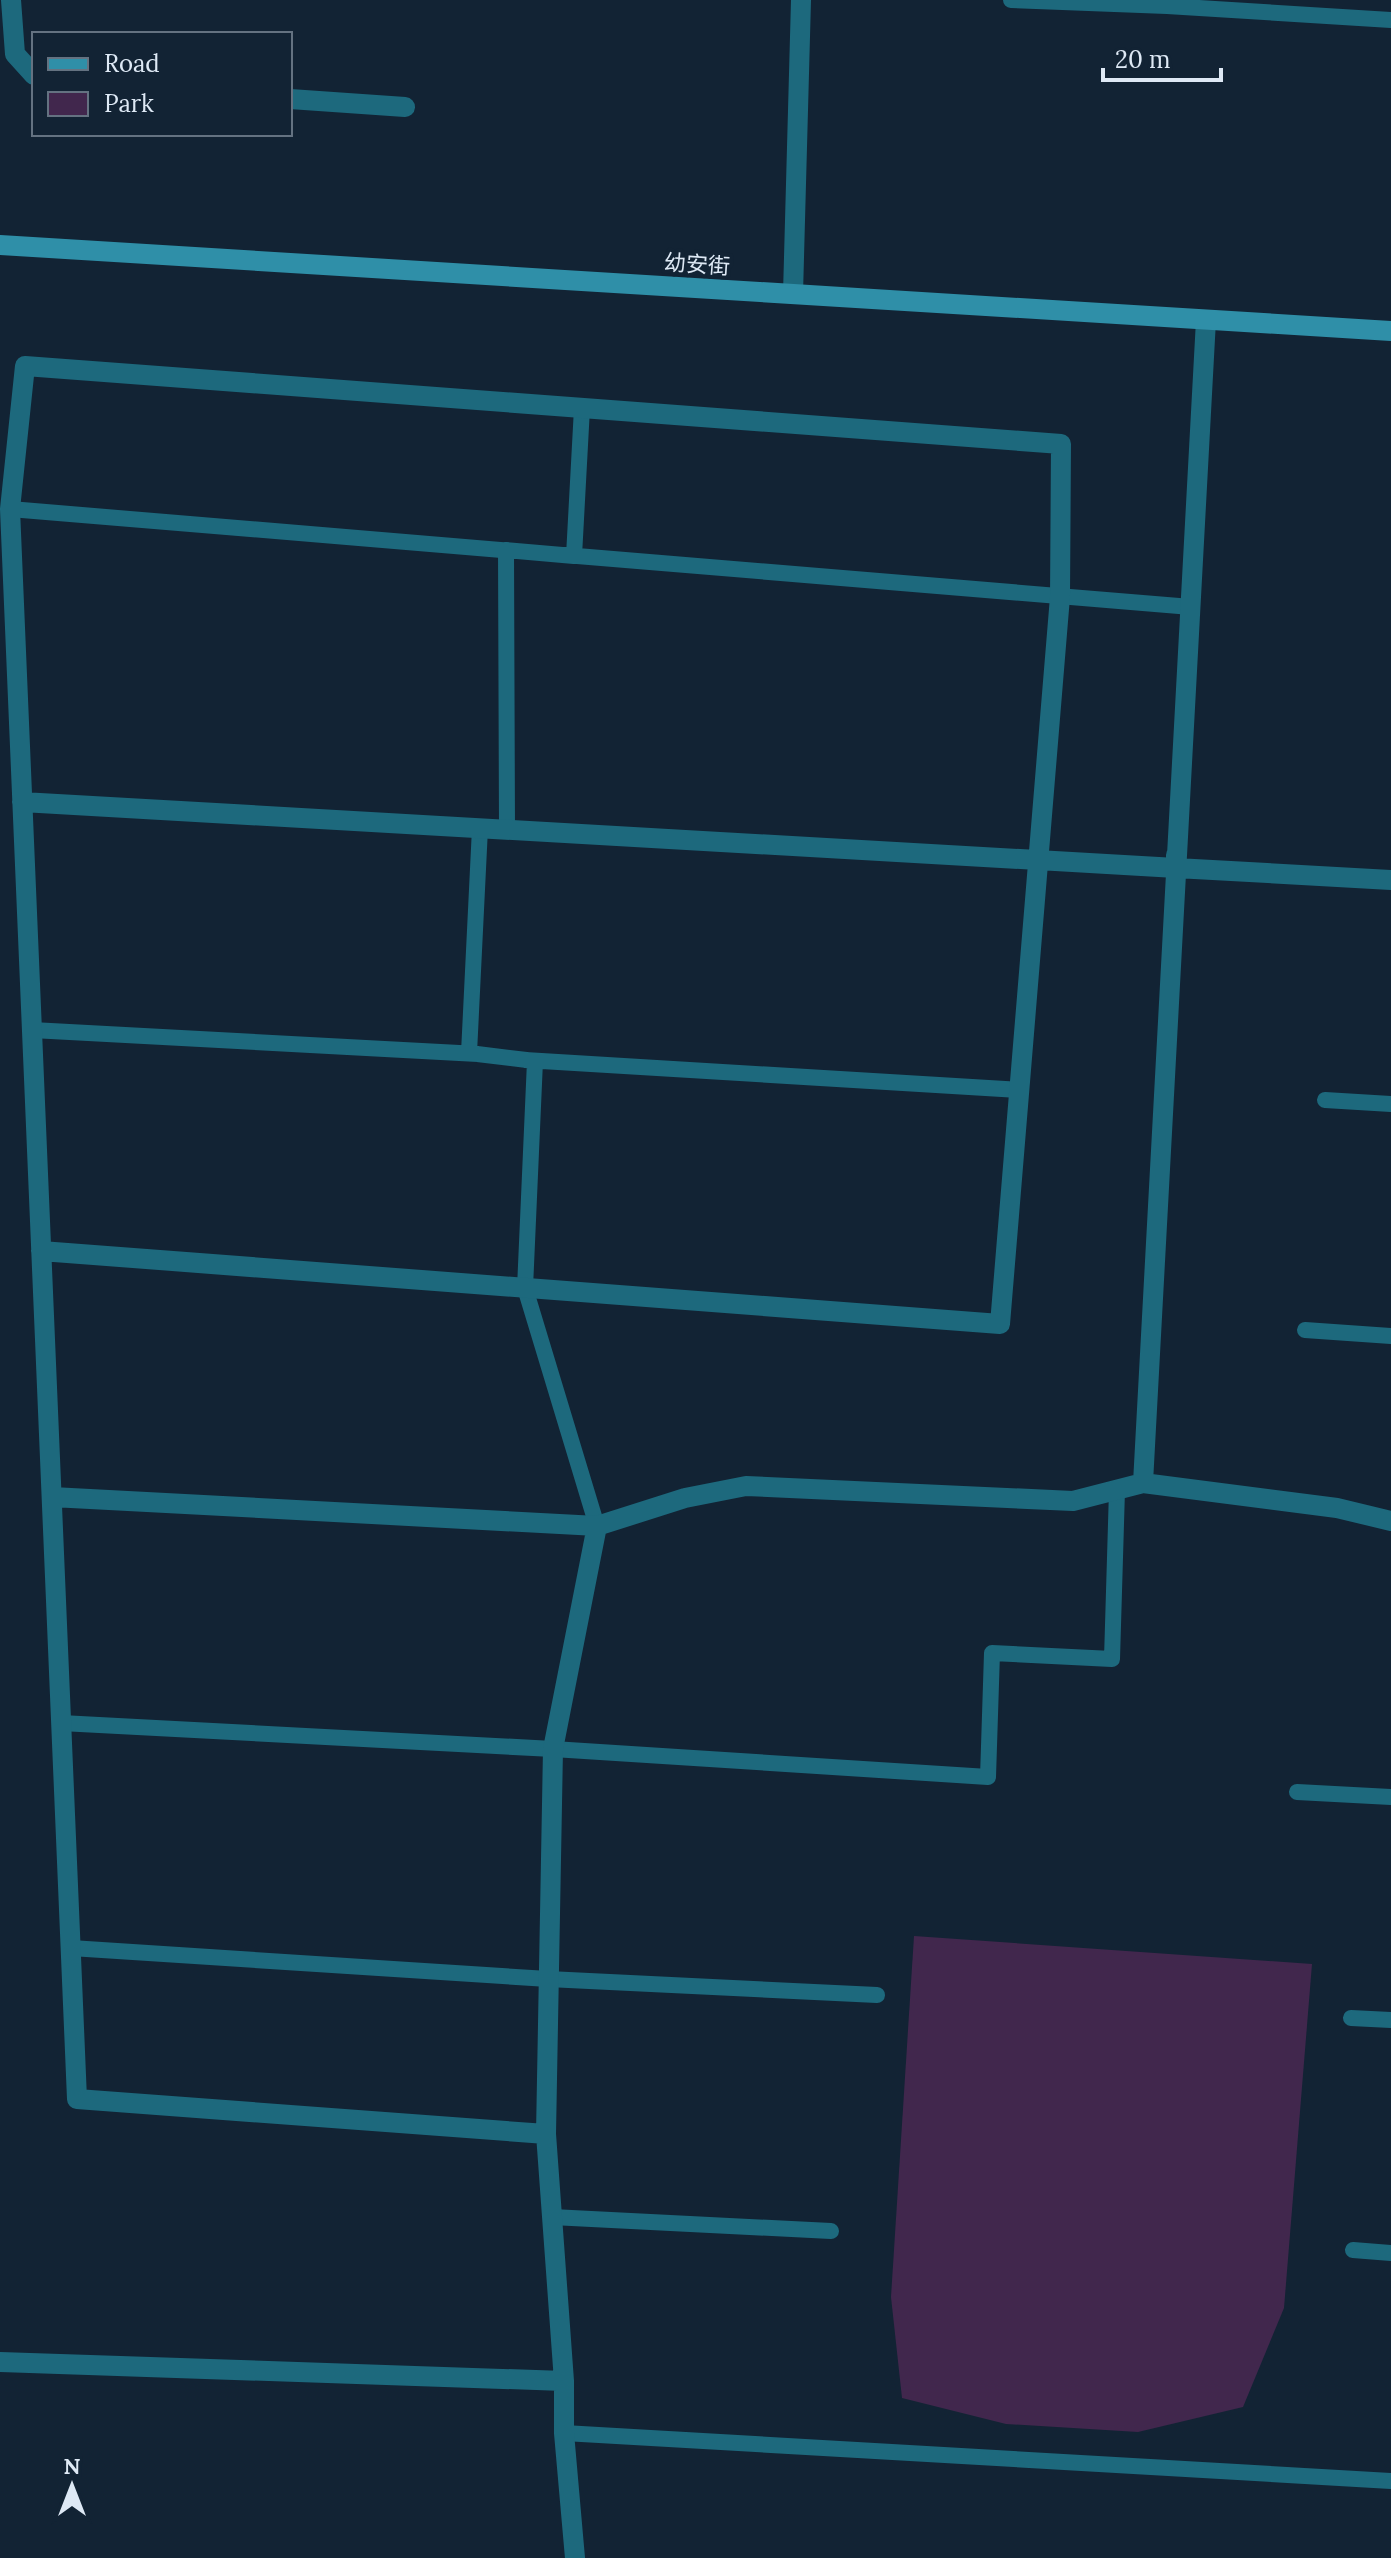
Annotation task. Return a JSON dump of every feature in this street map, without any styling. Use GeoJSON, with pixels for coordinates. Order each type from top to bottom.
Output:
{"type":"FeatureCollection","features":[{"type":"Feature","properties":{"kind":"main road","name":"幼安街"},"geometry":{"type":"LineString","coordinates":[[0,245],[1391,331]]}},
{"type":"Feature","properties":{"kind":"street"},"geometry":{"type":"LineString","coordinates":[[11,0],[15,54],[32,73]]}},
{"type":"Feature","properties":{"kind":"street"},"geometry":{"type":"LineString","coordinates":[[793,294],[801,0]]}},
{"type":"Feature","properties":{"kind":"street"},"geometry":{"type":"LineString","coordinates":[[292,99],[405,107]]}},
{"type":"Feature","properties":{"kind":"street"},"geometry":{"type":"LineString","coordinates":[[1143,1483],[1206,320]]}},
{"type":"Feature","properties":{"kind":"street"},"geometry":{"type":"LineString","coordinates":[[41,1251],[1000,1324],[1060,597],[1061,444],[25,366],[10,509],[41,1251],[52,1497],[77,2099],[546,2134]]}},
{"type":"Feature","properties":{"kind":"street"},"geometry":{"type":"LineString","coordinates":[[22,802],[480,828]]}},
{"type":"Feature","properties":{"kind":"street"},"geometry":{"type":"LineString","coordinates":[[507,829],[1391,880]]}},
{"type":"Feature","properties":{"kind":"street"},"geometry":{"type":"LineString","coordinates":[[52,1497],[597,1526],[685,1498],[746,1486],[1073,1501],[1143,1483],[1337,1508],[1391,1521]]}},
{"type":"Feature","properties":{"kind":"street"},"geometry":{"type":"LineString","coordinates":[[575,2558],[564,2433],[564,2381],[546,2134],[548,1979],[553,1749],[597,1526]]}},
{"type":"Feature","properties":{"kind":"street"},"geometry":{"type":"LineString","coordinates":[[0,2362],[564,2381]]}},
{"type":"Feature","properties":{"kind":"lane"},"geometry":{"type":"LineString","coordinates":[[1011,0],[1167,3],[1391,20]]}},
{"type":"Feature","properties":{"kind":"lane"},"geometry":{"type":"LineString","coordinates":[[574,556],[582,408]]}},
{"type":"Feature","properties":{"kind":"lane"},"geometry":{"type":"LineString","coordinates":[[10,509],[1191,607]]}},
{"type":"Feature","properties":{"kind":"lane"},"geometry":{"type":"LineString","coordinates":[[469,1053],[480,828],[507,829],[506,550]]}},
{"type":"Feature","properties":{"kind":"lane"},"geometry":{"type":"LineString","coordinates":[[32,1030],[469,1053],[535,1061],[1020,1090]]}},
{"type":"Feature","properties":{"kind":"lane"},"geometry":{"type":"LineString","coordinates":[[535,1061],[525,1288],[597,1526]]}},
{"type":"Feature","properties":{"kind":"lane"},"geometry":{"type":"LineString","coordinates":[[1325,1100],[1391,1104]]}},
{"type":"Feature","properties":{"kind":"lane"},"geometry":{"type":"LineString","coordinates":[[1305,1330],[1391,1336]]}},
{"type":"Feature","properties":{"kind":"lane"},"geometry":{"type":"LineString","coordinates":[[61,1723],[553,1749],[988,1777],[992,1653],[1112,1659],[1117,1490]]}},
{"type":"Feature","properties":{"kind":"lane"},"geometry":{"type":"LineString","coordinates":[[1297,1792],[1391,1797]]}},
{"type":"Feature","properties":{"kind":"lane"},"geometry":{"type":"LineString","coordinates":[[71,1948],[548,1979],[877,1995]]}},
{"type":"Feature","properties":{"kind":"lane"},"geometry":{"type":"LineString","coordinates":[[1351,2018],[1391,2020]]}},
{"type":"Feature","properties":{"kind":"lane"},"geometry":{"type":"LineString","coordinates":[[552,2217],[831,2231]]}},
{"type":"Feature","properties":{"kind":"lane"},"geometry":{"type":"LineString","coordinates":[[1353,2250],[1391,2253]]}},
{"type":"Feature","properties":{"kind":"lane"},"geometry":{"type":"LineString","coordinates":[[564,2433],[1391,2481]]}},
{"type":"Feature","properties":{"kind":"green space"},"geometry":{"type":"Polygon","coordinates":[[[914,1936],[1312,1964],[1284,2308],[1243,2407],[1138,2432],[1006,2424],[902,2398],[891,2297],[914,1936]]]}}]}
